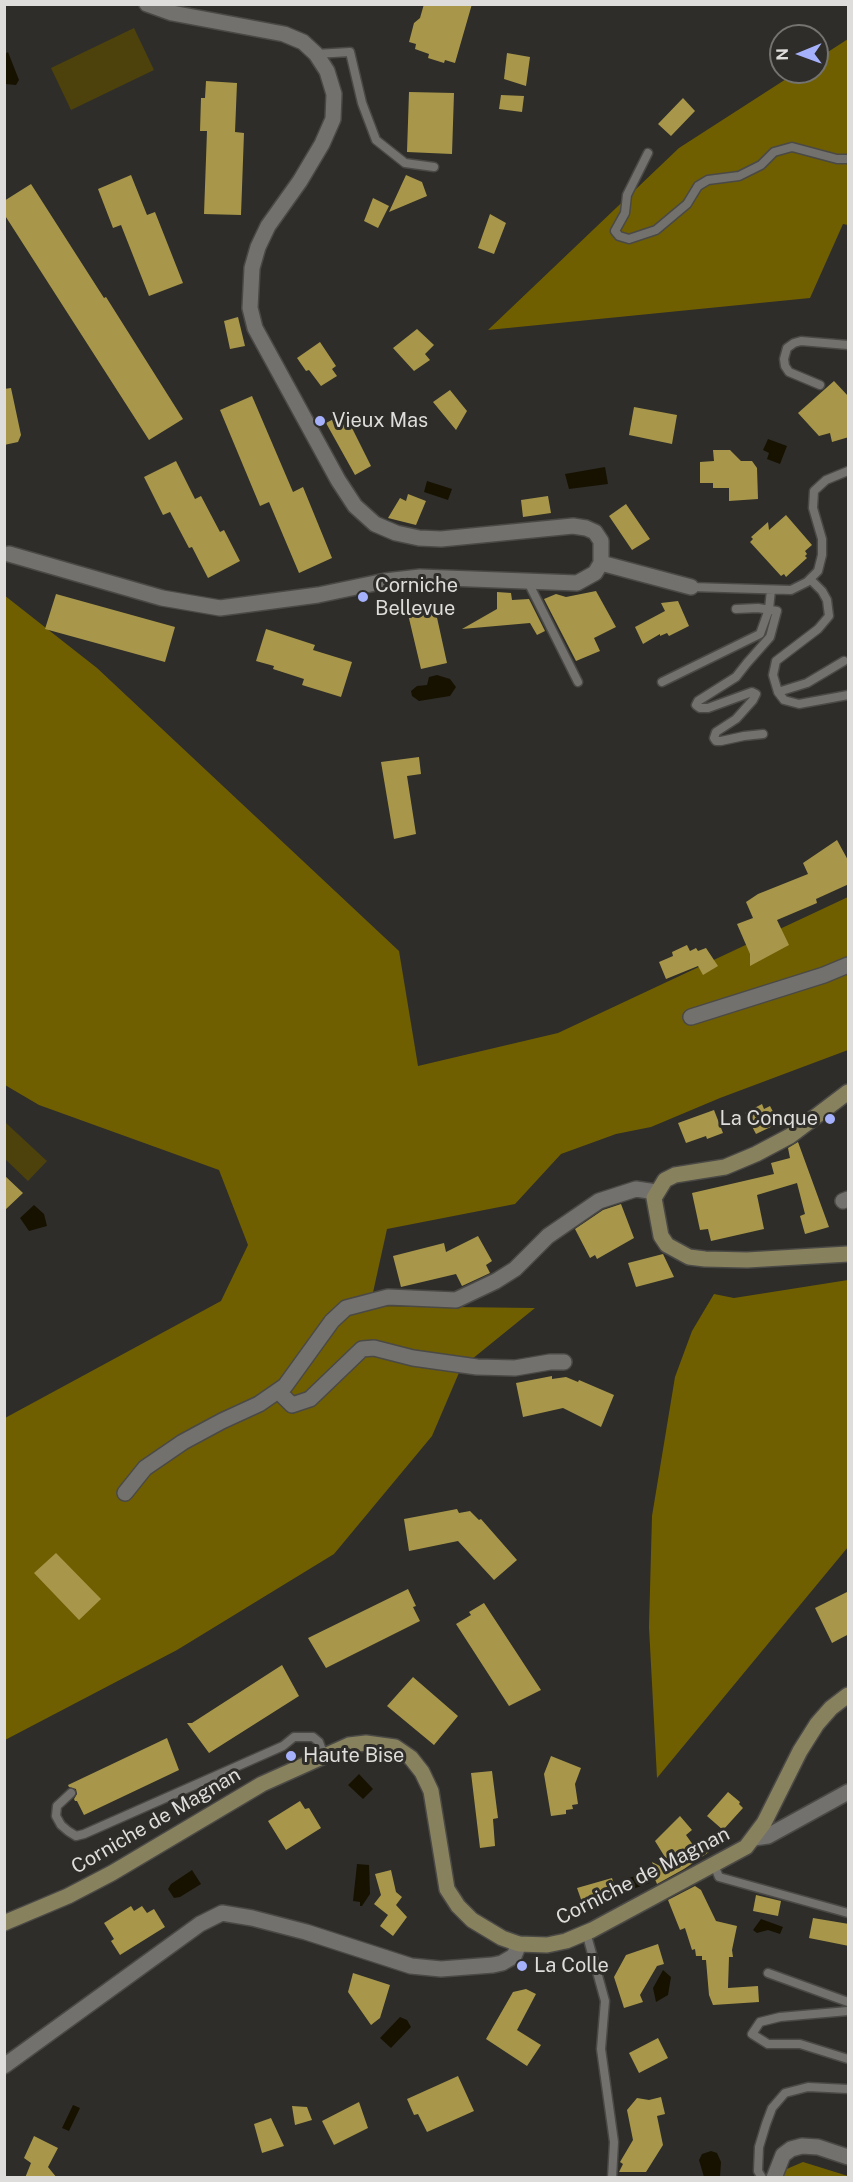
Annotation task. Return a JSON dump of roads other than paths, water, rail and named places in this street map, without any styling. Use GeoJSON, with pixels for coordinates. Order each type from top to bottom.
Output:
{"type":"FeatureCollection","features":[{"type":"Feature","properties":{"kind":"street"},"geometry":{"type":"LineString","coordinates":[[9,554],[162,598],[220,608],[248,606],[420,577],[577,583],[595,573],[601,563],[600,541],[596,532],[586,528],[573,526],[441,539],[419,538],[396,533],[375,524],[355,506],[338,480],[255,328],[250,308],[252,268],[258,247],[268,226],[300,181],[322,144],[333,119],[334,94],[327,71],[316,54],[303,42],[284,34],[172,13],[147,4]]}},
{"type":"Feature","properties":{"kind":"street"},"geometry":{"type":"LineString","coordinates":[[601,563],[691,587]]}},
{"type":"Feature","properties":{"kind":"street"},"geometry":{"type":"LineString","coordinates":[[691,1017],[849,965]]}},
{"type":"Feature","properties":{"kind":"street"},"geometry":{"type":"LineString","coordinates":[[849,1092],[790,1136],[756,1154],[725,1167],[675,1175],[665,1180],[656,1192],[654,1207],[661,1236],[667,1245],[688,1257],[747,1260],[849,1254]]}},
{"type":"Feature","properties":{"kind":"street"},"geometry":{"type":"LineString","coordinates":[[125,1493],[145,1468],[183,1442],[259,1404],[285,1386],[332,1321],[346,1308],[388,1297],[456,1300],[515,1269],[548,1236],[599,1202],[636,1189],[656,1192]]}},
{"type":"Feature","properties":{"kind":"street"},"geometry":{"type":"LineString","coordinates":[[278,1391],[292,1405],[310,1399],[362,1349],[374,1348],[413,1358],[477,1366],[515,1368],[564,1362]]}},
{"type":"Feature","properties":{"kind":"street","name":"Corniche de Magnan"},"geometry":{"type":"LineString","coordinates":[[4,1923],[68,1896],[112,1873],[262,1784],[349,1745],[366,1743],[395,1747],[411,1758],[422,1772],[431,1791],[447,1889],[458,1906],[472,1920],[502,1938],[519,1944],[547,1945],[566,1941],[746,1847],[754,1838],[800,1751],[817,1724],[831,1708],[849,1695]]}},
{"type":"Feature","properties":{"kind":"street"},"geometry":{"type":"LineString","coordinates":[[754,1838],[768,1836],[849,1792]]}},
{"type":"Feature","properties":{"kind":"street"},"geometry":{"type":"LineString","coordinates":[[4,2066],[200,1924],[222,1913],[306,1932],[411,1966],[441,1969],[493,1965],[514,1956],[519,1944]]}},
{"type":"Feature","properties":{"kind":"street"},"geometry":{"type":"LineString","coordinates":[[774,2178],[783,2155],[791,2149],[802,2146],[818,2147],[849,2157]]}},
{"type":"Feature","properties":{"kind":"lane"},"geometry":{"type":"LineString","coordinates":[[316,54],[350,52],[362,104],[376,140],[405,163],[434,167]]}},
{"type":"Feature","properties":{"kind":"lane"},"geometry":{"type":"LineString","coordinates":[[648,153],[627,195],[625,213],[615,231],[620,237],[629,239],[656,230],[687,204],[698,186],[708,180],[739,176],[761,165],[774,152],[792,147],[837,159],[849,159]]}},
{"type":"Feature","properties":{"kind":"lane"},"geometry":{"type":"LineString","coordinates":[[820,385],[789,372],[784,359],[787,348],[801,341],[849,345]]}},
{"type":"Feature","properties":{"kind":"lane"},"geometry":{"type":"LineString","coordinates":[[691,587],[791,590],[810,579],[818,571],[822,555],[822,539],[813,508],[814,490],[826,480],[849,471]]}},
{"type":"Feature","properties":{"kind":"lane"},"geometry":{"type":"LineString","coordinates":[[810,579],[827,600],[829,616],[818,629],[776,661],[773,675],[778,692],[784,700],[799,704],[849,694]]}},
{"type":"Feature","properties":{"kind":"lane"},"geometry":{"type":"LineString","coordinates":[[527,580],[578,682]]}},
{"type":"Feature","properties":{"kind":"lane"},"geometry":{"type":"LineString","coordinates":[[662,681],[760,634],[769,609],[771,590]]}},
{"type":"Feature","properties":{"kind":"lane"},"geometry":{"type":"LineString","coordinates":[[736,609],[777,611],[770,637],[736,677],[698,701],[696,705],[700,708],[708,708],[752,692],[756,694],[753,700],[736,719],[716,732],[714,738],[716,741],[721,741],[763,734]]}},
{"type":"Feature","properties":{"kind":"lane"},"geometry":{"type":"LineString","coordinates":[[778,692],[807,682],[844,661]]}},
{"type":"Feature","properties":{"kind":"lane"},"geometry":{"type":"LineString","coordinates":[[71,1793],[57,1806],[56,1816],[61,1825],[76,1836],[283,1746],[294,1737],[314,1737],[319,1742],[324,1756]]}},
{"type":"Feature","properties":{"kind":"lane"},"geometry":{"type":"LineString","coordinates":[[714,1865],[719,1877],[849,1913]]}},
{"type":"Feature","properties":{"kind":"lane"},"geometry":{"type":"LineString","coordinates":[[586,1932],[605,2001],[601,2049],[614,2142],[612,2178]]}},
{"type":"Feature","properties":{"kind":"lane"},"geometry":{"type":"LineString","coordinates":[[768,1973],[849,2002]]}},
{"type":"Feature","properties":{"kind":"lane"},"geometry":{"type":"LineString","coordinates":[[849,2011],[780,2017],[760,2022],[752,2034],[768,2044],[800,2044],[849,2059]]}},
{"type":"Feature","properties":{"kind":"lane"},"geometry":{"type":"LineString","coordinates":[[762,2178],[758,2171],[759,2147],[772,2108],[785,2093],[808,2087],[849,2089]]}},
{"type":"Feature","properties":{"kind":"place","name":"Vieux Mas"},"geometry":{"type":"Point","coordinates":[320,421]}},
{"type":"Feature","properties":{"kind":"place","name":"Corniche Bellevue"},"geometry":{"type":"Point","coordinates":[363,597]}},
{"type":"Feature","properties":{"kind":"place","name":"La Conque"},"geometry":{"type":"Point","coordinates":[830,1119]}},
{"type":"Feature","properties":{"kind":"place","name":"Haute Bise"},"geometry":{"type":"Point","coordinates":[291,1756]}},
{"type":"Feature","properties":{"kind":"place","name":"La Colle"},"geometry":{"type":"Point","coordinates":[522,1966]}}]}
